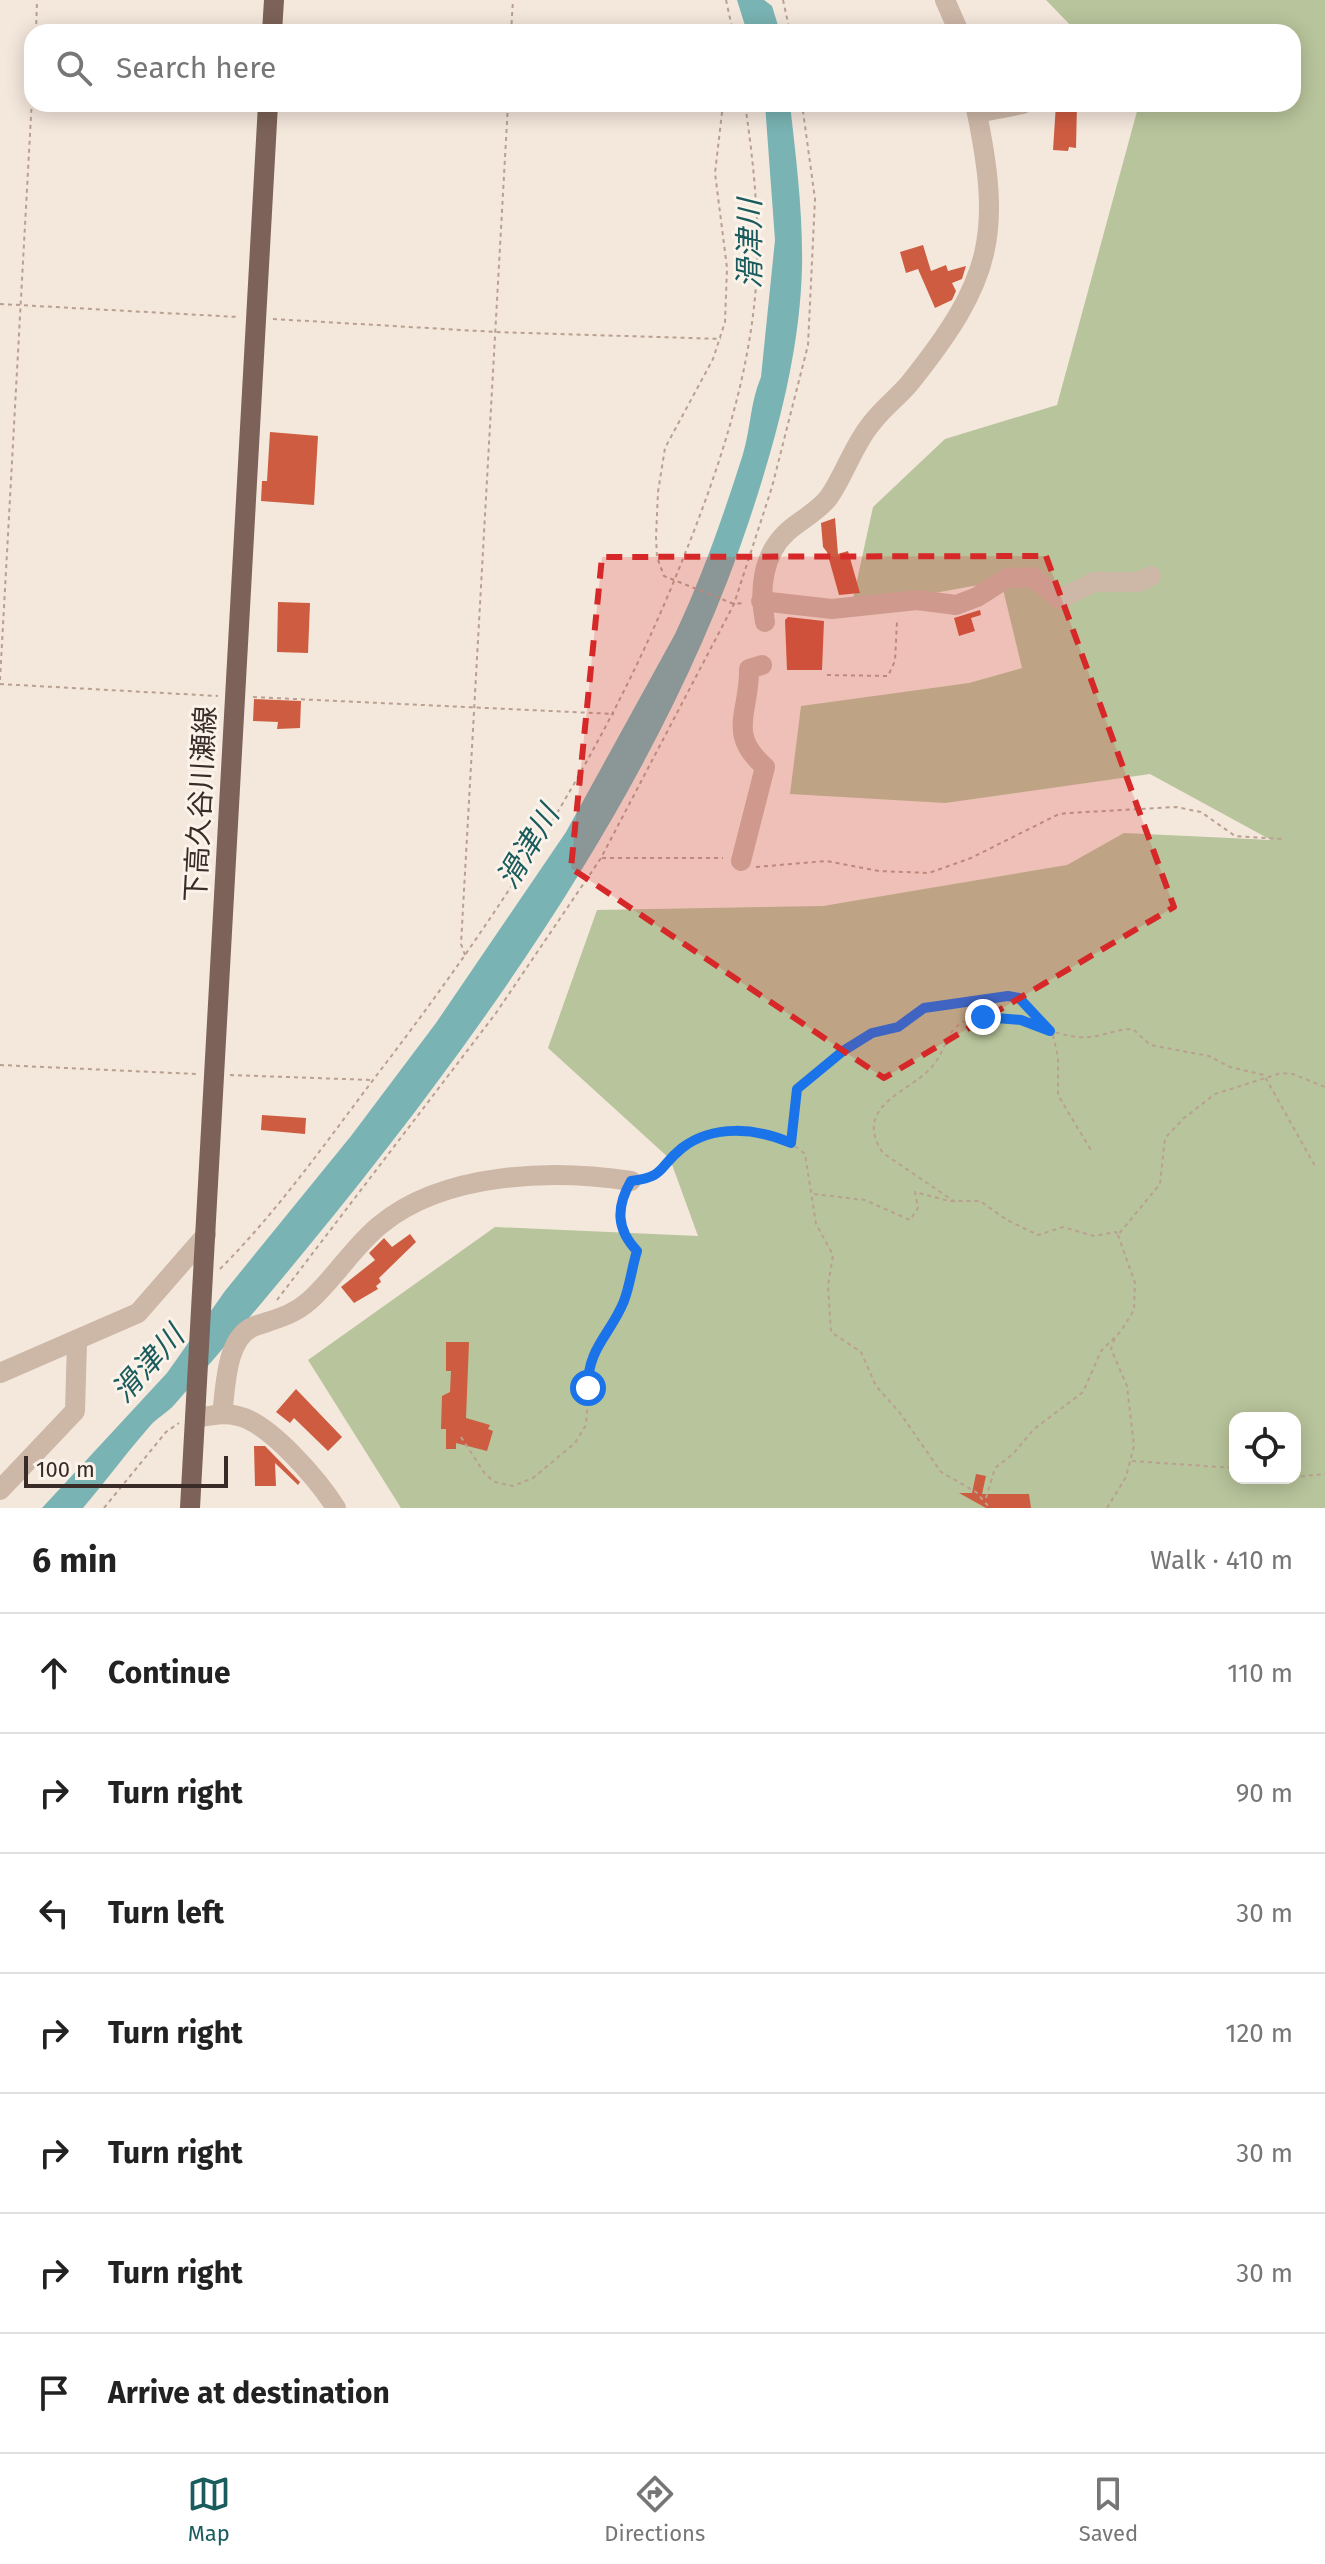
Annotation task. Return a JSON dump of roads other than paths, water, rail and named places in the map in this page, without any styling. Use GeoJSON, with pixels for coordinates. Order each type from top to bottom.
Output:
{"type":"FeatureCollection","features":[{"type":"Feature","properties":{"kind":"main road"},"geometry":{"type":"LineString","coordinates":[[272,24],[274,0]]}},
{"type":"Feature","properties":{"kind":"main road","name":"下高久谷川瀬線"},"geometry":{"type":"LineString","coordinates":[[190,1508],[268,112]]}},
{"type":"Feature","properties":{"kind":"street"},"geometry":{"type":"LineString","coordinates":[[945,0],[956,24]]}},
{"type":"Feature","properties":{"kind":"street"},"geometry":{"type":"LineString","coordinates":[[765,622],[761,601],[767,562],[775,545],[829,497],[857,443],[934,352],[979,278],[988,246],[990,183],[977,112]]}},
{"type":"Feature","properties":{"kind":"street"},"geometry":{"type":"LineString","coordinates":[[761,601],[832,609],[917,600],[956,605],[977,597],[1007,578],[1037,578],[1060,599],[1094,582],[1138,582],[1151,576]]}},
{"type":"Feature","properties":{"kind":"street"},"geometry":{"type":"LineString","coordinates":[[741,861],[765,767],[746,747],[741,725],[749,669],[762,665]]}},
{"type":"Feature","properties":{"kind":"street"},"geometry":{"type":"LineString","coordinates":[[222,1414],[235,1346],[253,1326],[286,1318],[303,1307],[378,1227],[402,1209],[421,1199],[497,1179],[569,1174],[631,1181]]}},
{"type":"Feature","properties":{"kind":"street"},"geometry":{"type":"LineString","coordinates":[[0,1373],[138,1313],[206,1235]]}},
{"type":"Feature","properties":{"kind":"street"},"geometry":{"type":"LineString","coordinates":[[0,1490],[75,1411],[77,1342]]}},
{"type":"Feature","properties":{"kind":"street"},"geometry":{"type":"LineString","coordinates":[[196,1412],[242,1416],[300,1460],[336,1508]]}},
{"type":"Feature","properties":{"kind":"water"},"geometry":{"type":"Polygon","coordinates":[[[737,0],[764,0],[772,6],[778,24],[744,24],[737,0]]]}},
{"type":"Feature","properties":{"kind":"water"},"geometry":{"type":"Polygon","coordinates":[[[766,112],[791,112],[802,267],[797,332],[777,428],[749,521],[703,641],[645,759],[578,875],[504,988],[425,1098],[258,1307],[175,1404],[150,1426],[83,1508],[42,1508],[167,1373],[225,1291],[351,1136],[436,1023],[566,832],[675,634],[728,499],[743,454],[761,377],[775,240],[766,112]]]}},
{"type":"Feature","properties":{"kind":"water label","name":"滑津川"},"geometry":{"type":"Point","coordinates":[750,244]}},
{"type":"Feature","properties":{"kind":"water label","name":"滑津川"},"geometry":{"type":"Point","coordinates":[528,847]}},
{"type":"Feature","properties":{"kind":"water label","name":"滑津川"},"geometry":{"type":"Point","coordinates":[148,1364]}}]}
